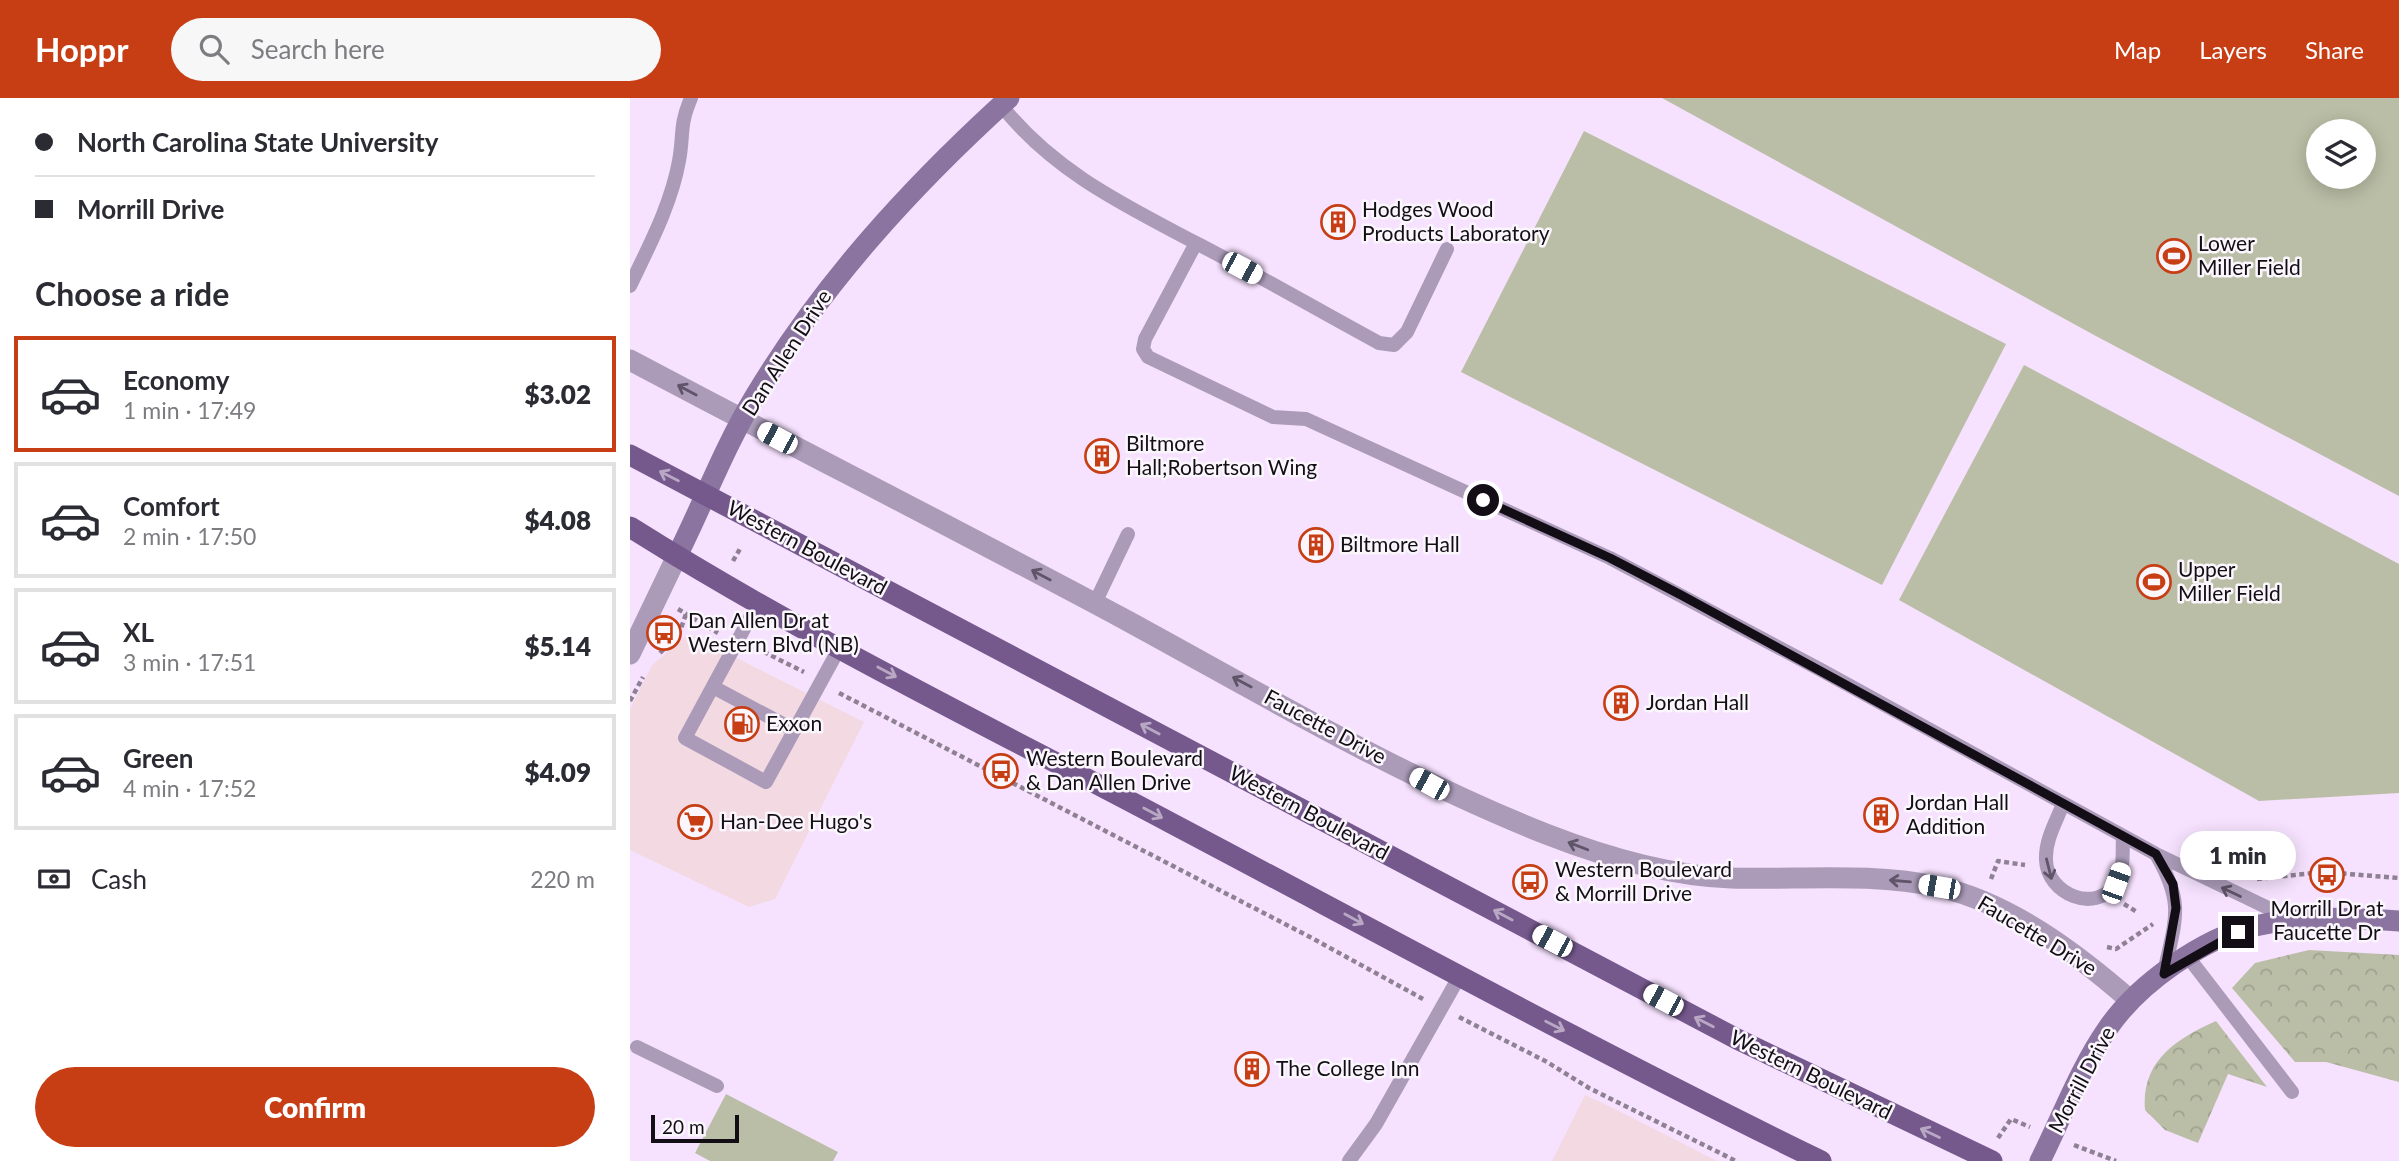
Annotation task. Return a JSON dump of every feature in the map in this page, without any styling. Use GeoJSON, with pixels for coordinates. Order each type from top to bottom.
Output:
{"type":"FeatureCollection","features":[{"type":"Feature","properties":{"kind":"main road","name":"Western Boulevard"},"geometry":{"type":"LineString","coordinates":[[630,456],[1712,1026],[1865,1103],[1992,1161]]}},
{"type":"Feature","properties":{"kind":"main road"},"geometry":{"type":"LineString","coordinates":[[630,527],[758,603],[840,647],[1460,977],[1821,1161]]}},
{"type":"Feature","properties":{"kind":"street","name":"Dan Allen Drive"},"geometry":{"type":"LineString","coordinates":[[630,654],[743,420],[807,316],[868,239],[1005,102]]}},
{"type":"Feature","properties":{"kind":"street","name":"Faucette Drive"},"geometry":{"type":"LineString","coordinates":[[630,360],[1095,603],[1429,784],[1593,852],[1683,873],[1727,878],[1902,881],[1949,890],[2002,911],[2075,954],[2130,1000]]}},
{"type":"Feature","properties":{"kind":"street","name":"Morrill Drive"},"geometry":{"type":"LineString","coordinates":[[2040,1161],[2094,1050],[2130,1000],[2188,957],[2254,926],[2293,920],[2399,921]]}},
{"type":"Feature","properties":{"kind":"lane"},"geometry":{"type":"LineString","coordinates":[[630,286],[661,221],[679,161],[681,122],[691,98]]}},
{"type":"Feature","properties":{"kind":"lane"},"geometry":{"type":"LineString","coordinates":[[1005,102],[1017,126],[1056,162],[1114,200],[1379,343],[1394,345],[1407,332],[1447,249]]}},
{"type":"Feature","properties":{"kind":"lane"},"geometry":{"type":"LineString","coordinates":[[1196,243],[1145,339],[1143,349],[1148,357],[1273,417],[1306,419],[1610,558],[2156,854],[2293,920]]}},
{"type":"Feature","properties":{"kind":"lane"},"geometry":{"type":"LineString","coordinates":[[1095,603],[1128,534]]}},
{"type":"Feature","properties":{"kind":"lane"},"geometry":{"type":"LineString","coordinates":[[758,603],[685,738],[766,782],[840,647]]}},
{"type":"Feature","properties":{"kind":"lane"},"geometry":{"type":"LineString","coordinates":[[713,687],[794,730]]}},
{"type":"Feature","properties":{"kind":"lane"},"geometry":{"type":"LineString","coordinates":[[2063,804],[2049,840],[2046,861],[2052,881],[2068,896],[2086,899],[2100,897],[2116,883],[2122,867],[2123,836]]}},
{"type":"Feature","properties":{"kind":"lane"},"geometry":{"type":"LineString","coordinates":[[2156,854],[2173,884],[2176,908],[2164,974]]}},
{"type":"Feature","properties":{"kind":"lane"},"geometry":{"type":"LineString","coordinates":[[2188,957],[2292,1091]]}},
{"type":"Feature","properties":{"kind":"lane"},"geometry":{"type":"LineString","coordinates":[[1349,1161],[1376,1124],[1460,977]]}},
{"type":"Feature","properties":{"kind":"lane"},"geometry":{"type":"LineString","coordinates":[[637,1046],[717,1086]]}},
{"type":"Feature","properties":{"kind":"path"},"geometry":{"type":"LineString","coordinates":[[732,563],[741,547]]}},
{"type":"Feature","properties":{"kind":"path"},"geometry":{"type":"LineString","coordinates":[[686,614],[716,632]]}},
{"type":"Feature","properties":{"kind":"path"},"geometry":{"type":"LineString","coordinates":[[760,649],[797,668]]}},
{"type":"Feature","properties":{"kind":"path"},"geometry":{"type":"LineString","coordinates":[[839,693],[1298,930],[1414,995]]}},
{"type":"Feature","properties":{"kind":"path"},"geometry":{"type":"LineString","coordinates":[[1989,882],[1998,861],[2033,865]]}},
{"type":"Feature","properties":{"kind":"path"},"geometry":{"type":"LineString","coordinates":[[2243,881],[2322,872],[2399,878]]}},
{"type":"Feature","properties":{"kind":"path"},"geometry":{"type":"LineString","coordinates":[[2097,944],[2116,949],[2155,923]]}},
{"type":"Feature","properties":{"kind":"path"},"geometry":{"type":"LineString","coordinates":[[1469,1023],[1736,1161]]}},
{"type":"Feature","properties":{"kind":"path"},"geometry":{"type":"LineString","coordinates":[[2097,1155],[2116,1161]]}},
{"type":"Feature","properties":{"kind":"shaded area"},"geometry":{"type":"Polygon","coordinates":[[[689,634],[864,722],[775,899],[749,907],[630,850],[630,709],[652,665],[689,634]]]}},
{"type":"Feature","properties":{"kind":"shaded area"},"geometry":{"type":"Polygon","coordinates":[[[1585,1095],[1611,1107],[1717,1161],[1552,1161],[1585,1095]]]}},
{"type":"Feature","properties":{"kind":"green space","name":"Lower Miller Field"},"geometry":{"type":"Polygon","coordinates":[[[1662,98],[2399,98],[2399,496],[2094,335],[1662,98]]]}},
{"type":"Feature","properties":{"kind":"green space"},"geometry":{"type":"Polygon","coordinates":[[[1584,131],[2006,344],[1882,585],[1461,372],[1584,131]]]}},
{"type":"Feature","properties":{"kind":"green space","name":"Upper Miller Field"},"geometry":{"type":"Polygon","coordinates":[[[2024,365],[2399,564],[2399,793],[2259,801],[1899,600],[2024,365]]]}},
{"type":"Feature","properties":{"kind":"green space"},"geometry":{"type":"Polygon","coordinates":[[[2309,950],[2399,955],[2399,1082],[2326,1062],[2295,1062],[2232,988],[2255,963],[2309,950]]]}},
{"type":"Feature","properties":{"kind":"green space"},"geometry":{"type":"Polygon","coordinates":[[[2216,1021],[2267,1087],[2228,1074],[2198,1143],[2165,1130],[2145,1110],[2145,1093],[2155,1065],[2164,1054],[2187,1036],[2216,1021]]]}},
{"type":"Feature","properties":{"kind":"green space"},"geometry":{"type":"Polygon","coordinates":[[[726,1094],[838,1152],[833,1161],[710,1161],[695,1153],[726,1094]]]}},
{"type":"Feature","properties":{"kind":"place","name":"Hodges Wood Products Laboratory"},"geometry":{"type":"Point","coordinates":[1338,222]}},
{"type":"Feature","properties":{"kind":"place","name":"Lower Miller Field"},"geometry":{"type":"Point","coordinates":[2174,256]}},
{"type":"Feature","properties":{"kind":"place","name":"Biltmore Hall;Robertson Wing"},"geometry":{"type":"Point","coordinates":[1102,456]}},
{"type":"Feature","properties":{"kind":"place","name":"Biltmore Hall"},"geometry":{"type":"Point","coordinates":[1316,545]}},
{"type":"Feature","properties":{"kind":"place","name":"Upper Miller Field"},"geometry":{"type":"Point","coordinates":[2154,582]}},
{"type":"Feature","properties":{"kind":"place","name":"Dan Allen Dr at Western Blvd (NB)"},"geometry":{"type":"Point","coordinates":[664,633]}},
{"type":"Feature","properties":{"kind":"place","name":"Jordan Hall"},"geometry":{"type":"Point","coordinates":[1621,703]}},
{"type":"Feature","properties":{"kind":"place","name":"Exxon"},"geometry":{"type":"Point","coordinates":[742,724]}},
{"type":"Feature","properties":{"kind":"place","name":"Western Boulevard & Dan Allen Drive"},"geometry":{"type":"Point","coordinates":[1001,771]}},
{"type":"Feature","properties":{"kind":"place","name":"Jordan Hall Addition"},"geometry":{"type":"Point","coordinates":[1881,815]}},
{"type":"Feature","properties":{"kind":"place","name":"Han-Dee Hugo's"},"geometry":{"type":"Point","coordinates":[695,822]}},
{"type":"Feature","properties":{"kind":"place","name":"Morrill Dr at Faucette Dr"},"geometry":{"type":"Point","coordinates":[2327,875]}},
{"type":"Feature","properties":{"kind":"place","name":"Western Boulevard & Morrill Drive"},"geometry":{"type":"Point","coordinates":[1530,882]}},
{"type":"Feature","properties":{"kind":"place","name":"The College Inn"},"geometry":{"type":"Point","coordinates":[1252,1069]}},
{"type":"Feature","properties":{"kind":"route"},"geometry":{"type":"LineString","coordinates":[[1483,500],[1610,558],[1681,595],[2156,854],[2173,884],[2176,908],[2164,974],[2188,957],[2238,932]]}}]}
